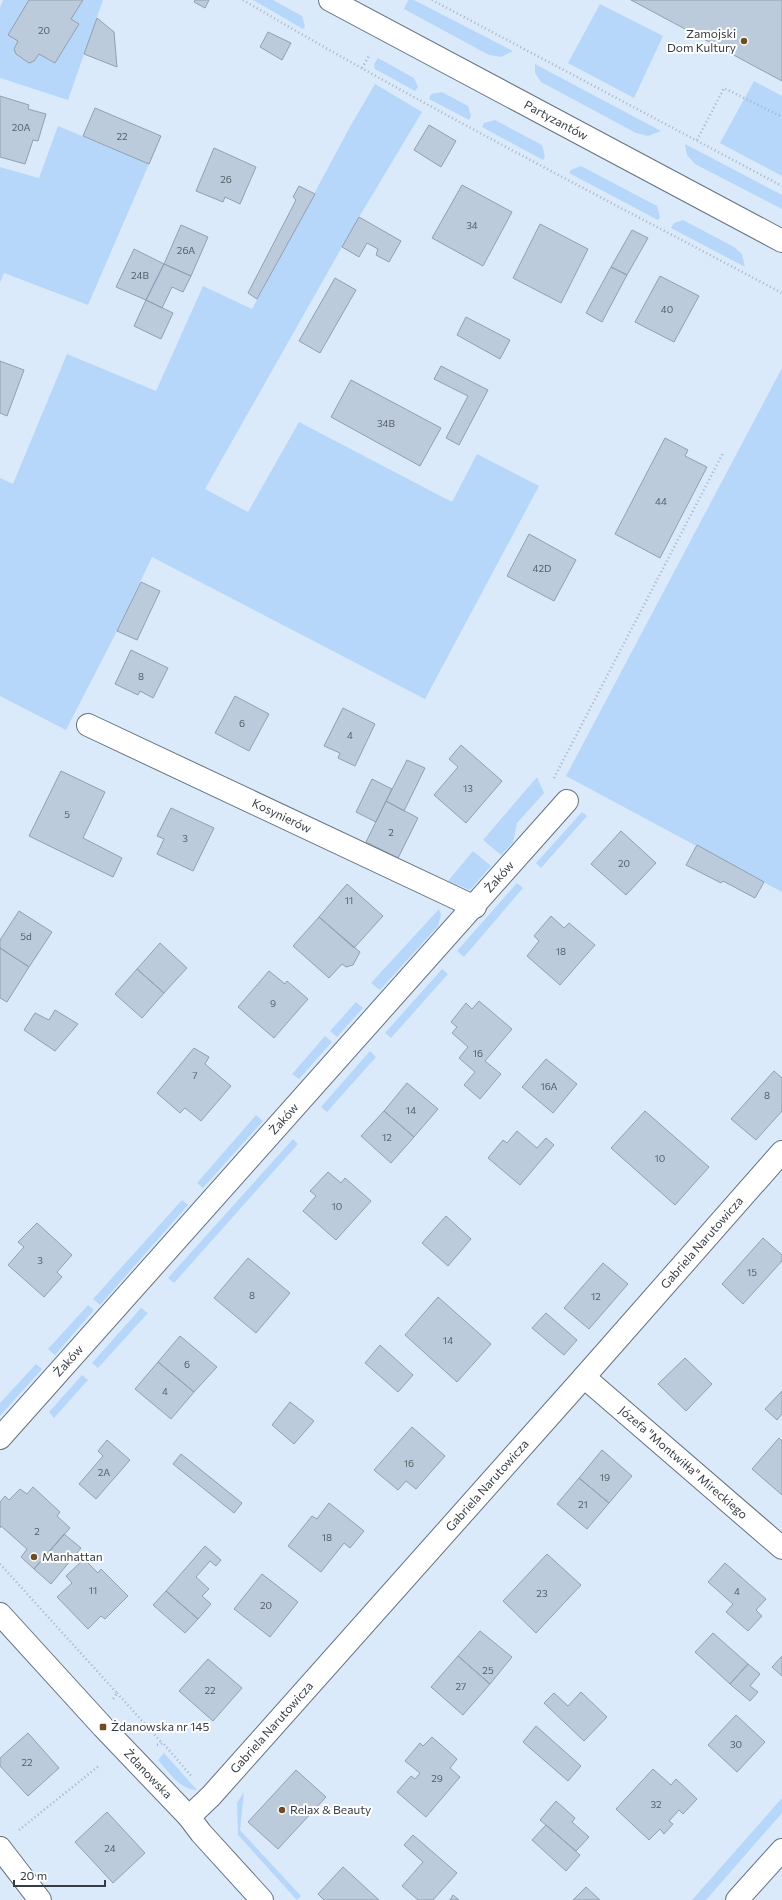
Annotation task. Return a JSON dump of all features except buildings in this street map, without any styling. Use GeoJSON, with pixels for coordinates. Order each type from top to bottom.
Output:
{"type":"FeatureCollection","features":[{"type":"Feature","properties":{"kind":"street","name":"Partyzantów"},"geometry":{"type":"LineString","coordinates":[[330,0],[782,241]]}},
{"type":"Feature","properties":{"kind":"street","name":"Kosynierów"},"geometry":{"type":"LineString","coordinates":[[88,725],[475,907]]}},
{"type":"Feature","properties":{"kind":"street","name":"Żaków"},"geometry":{"type":"LineString","coordinates":[[0,1438],[475,907],[567,801]]}},
{"type":"Feature","properties":{"kind":"street","name":"Gabriela Narutowicza"},"geometry":{"type":"LineString","coordinates":[[189,1817],[216,1790],[584,1377],[782,1152]]}},
{"type":"Feature","properties":{"kind":"street","name":"Józefa \"Montwiłła\" Mireckiego"},"geometry":{"type":"LineString","coordinates":[[584,1377],[782,1548]]}},
{"type":"Feature","properties":{"kind":"street","name":"Żdanowska"},"geometry":{"type":"LineString","coordinates":[[0,1614],[103,1727],[189,1817],[200,1833],[262,1900]]}},
{"type":"Feature","properties":{"kind":"street"},"geometry":{"type":"LineString","coordinates":[[0,1848],[40,1900]]}},
{"type":"Feature","properties":{"kind":"street"},"geometry":{"type":"LineString","coordinates":[[738,1900],[782,1850]]}},
{"type":"Feature","properties":{"kind":"path"},"geometry":{"type":"LineString","coordinates":[[243,0],[362,68],[782,293]]}},
{"type":"Feature","properties":{"kind":"path"},"geometry":{"type":"LineString","coordinates":[[432,0],[782,186]]}},
{"type":"Feature","properties":{"kind":"path"},"geometry":{"type":"LineString","coordinates":[[362,68],[370,54]]}},
{"type":"Feature","properties":{"kind":"path"},"geometry":{"type":"LineString","coordinates":[[697,140],[724,88],[782,117]]}},
{"type":"Feature","properties":{"kind":"path"},"geometry":{"type":"LineString","coordinates":[[567,801],[550,785],[723,454]]}},
{"type":"Feature","properties":{"kind":"path"},"geometry":{"type":"LineString","coordinates":[[0,1564],[163,1743]]}},
{"type":"Feature","properties":{"kind":"path"},"geometry":{"type":"LineString","coordinates":[[111,1703],[117,1693]]}},
{"type":"Feature","properties":{"kind":"path"},"geometry":{"type":"LineString","coordinates":[[18,1832],[100,1765]]}},
{"type":"Feature","properties":{"kind":"shaded area"},"geometry":{"type":"Polygon","coordinates":[[[3,0],[103,0],[68,100],[0,78],[0,8],[3,0]]]}},
{"type":"Feature","properties":{"kind":"shaded area"},"geometry":{"type":"Polygon","coordinates":[[[253,0],[273,0],[302,16],[305,26],[303,29],[253,0]]]}},
{"type":"Feature","properties":{"kind":"shaded area"},"geometry":{"type":"Polygon","coordinates":[[[408,0],[414,0],[513,51],[501,57],[489,55],[404,9],[408,0]]]}},
{"type":"Feature","properties":{"kind":"shaded area"},"geometry":{"type":"Polygon","coordinates":[[[600,4],[663,36],[634,98],[568,63],[600,4]]]}},
{"type":"Feature","properties":{"kind":"shaded area"},"geometry":{"type":"Polygon","coordinates":[[[378,58],[414,78],[418,87],[415,91],[375,69],[374,64],[378,58]]]}},
{"type":"Feature","properties":{"kind":"shaded area"},"geometry":{"type":"Polygon","coordinates":[[[535,64],[661,131],[648,136],[636,133],[541,82],[535,73],[535,64]]]}},
{"type":"Feature","properties":{"kind":"shaded area"},"geometry":{"type":"Polygon","coordinates":[[[754,81],[782,96],[782,176],[720,143],[754,81]]]}},
{"type":"Feature","properties":{"kind":"shaded area"},"geometry":{"type":"Polygon","coordinates":[[[375,84],[422,112],[359,217],[205,489],[248,512],[299,422],[452,502],[477,454],[539,486],[425,699],[152,557],[117,631],[66,730],[0,696],[0,478],[13,484],[67,354],[156,391],[203,286],[252,309],[351,125],[375,84]]]}},
{"type":"Feature","properties":{"kind":"shaded area"},"geometry":{"type":"Polygon","coordinates":[[[442,92],[468,106],[471,116],[469,120],[429,99],[431,94],[442,92]]]}},
{"type":"Feature","properties":{"kind":"shaded area"},"geometry":{"type":"Polygon","coordinates":[[[495,120],[542,145],[545,156],[543,160],[482,127],[484,123],[495,120]]]}},
{"type":"Feature","properties":{"kind":"shaded area"},"geometry":{"type":"Polygon","coordinates":[[[58,126],[149,164],[88,305],[4,273],[0,283],[0,167],[39,178],[58,126]]]}},
{"type":"Feature","properties":{"kind":"shaded area"},"geometry":{"type":"Polygon","coordinates":[[[685,144],[782,195],[782,209],[695,164],[687,155],[685,144]]]}},
{"type":"Feature","properties":{"kind":"shaded area"},"geometry":{"type":"Polygon","coordinates":[[[581,166],[657,206],[660,217],[658,220],[569,173],[571,170],[581,166]]]}},
{"type":"Feature","properties":{"kind":"shaded area"},"geometry":{"type":"Polygon","coordinates":[[[683,220],[734,247],[742,254],[745,267],[671,228],[674,223],[683,220]]]}},
{"type":"Feature","properties":{"kind":"shaded area"},"geometry":{"type":"Polygon","coordinates":[[[782,368],[782,892],[566,776],[782,368]]]}},
{"type":"Feature","properties":{"kind":"shaded area"},"geometry":{"type":"Polygon","coordinates":[[[537,777],[544,793],[517,823],[513,842],[501,855],[483,840],[537,777]]]}},
{"type":"Feature","properties":{"kind":"shaded area"},"geometry":{"type":"Polygon","coordinates":[[[582,812],[587,816],[541,868],[536,863],[582,812]]]}},
{"type":"Feature","properties":{"kind":"shaded area"},"geometry":{"type":"Polygon","coordinates":[[[473,851],[491,866],[470,890],[448,881],[473,851]]]}},
{"type":"Feature","properties":{"kind":"shaded area"},"geometry":{"type":"Polygon","coordinates":[[[517,883],[523,888],[464,957],[457,951],[517,883]]]}},
{"type":"Feature","properties":{"kind":"shaded area"},"geometry":{"type":"Polygon","coordinates":[[[439,909],[441,915],[438,926],[380,990],[371,983],[439,909]]]}},
{"type":"Feature","properties":{"kind":"shaded area"},"geometry":{"type":"Polygon","coordinates":[[[442,969],[448,974],[391,1038],[385,1033],[442,969]]]}},
{"type":"Feature","properties":{"kind":"shaded area"},"geometry":{"type":"Polygon","coordinates":[[[356,1002],[363,1008],[337,1037],[330,1031],[356,1002]]]}},
{"type":"Feature","properties":{"kind":"shaded area"},"geometry":{"type":"Polygon","coordinates":[[[325,1036],[332,1042],[299,1079],[292,1074],[325,1036]]]}},
{"type":"Feature","properties":{"kind":"shaded area"},"geometry":{"type":"Polygon","coordinates":[[[370,1051],[376,1057],[327,1112],[321,1107],[370,1051]]]}},
{"type":"Feature","properties":{"kind":"shaded area"},"geometry":{"type":"Polygon","coordinates":[[[256,1115],[263,1121],[203,1188],[197,1183],[256,1115]]]}},
{"type":"Feature","properties":{"kind":"shaded area"},"geometry":{"type":"Polygon","coordinates":[[[293,1139],[298,1144],[174,1283],[168,1278],[293,1139]]]}},
{"type":"Feature","properties":{"kind":"shaded area"},"geometry":{"type":"Polygon","coordinates":[[[182,1200],[188,1205],[100,1305],[93,1299],[182,1200]]]}},
{"type":"Feature","properties":{"kind":"shaded area"},"geometry":{"type":"Polygon","coordinates":[[[88,1305],[94,1310],[55,1355],[48,1349],[88,1305]]]}},
{"type":"Feature","properties":{"kind":"shaded area"},"geometry":{"type":"Polygon","coordinates":[[[141,1308],[148,1313],[98,1368],[92,1363],[141,1308]]]}},
{"type":"Feature","properties":{"kind":"shaded area"},"geometry":{"type":"Polygon","coordinates":[[[36,1364],[42,1369],[0,1416],[0,1403],[36,1364]]]}},
{"type":"Feature","properties":{"kind":"shaded area"},"geometry":{"type":"Polygon","coordinates":[[[82,1375],[88,1380],[54,1418],[49,1412],[82,1375]]]}},
{"type":"Feature","properties":{"kind":"shaded area"},"geometry":{"type":"Polygon","coordinates":[[[164,1753],[197,1790],[185,1787],[170,1774],[158,1760],[164,1753]]]}},
{"type":"Feature","properties":{"kind":"shaded area"},"geometry":{"type":"Polygon","coordinates":[[[244,1792],[240,1830],[301,1896],[297,1900],[238,1835],[237,1803],[244,1792]]]}},
{"type":"Feature","properties":{"kind":"shaded area"},"geometry":{"type":"Polygon","coordinates":[[[782,1798],[782,1813],[706,1900],[692,1900],[782,1798]]]}},
{"type":"Feature","properties":{"kind":"place","name":"Zamojski Dom Kultury"},"geometry":{"type":"Point","coordinates":[744,41]}},
{"type":"Feature","properties":{"kind":"place","name":"Manhattan"},"geometry":{"type":"Point","coordinates":[34,1557]}},
{"type":"Feature","properties":{"kind":"place","name":"Żdanowska nr 145"},"geometry":{"type":"Point","coordinates":[103,1727]}},
{"type":"Feature","properties":{"kind":"place","name":"Relax & Beauty"},"geometry":{"type":"Point","coordinates":[282,1810]}}]}
